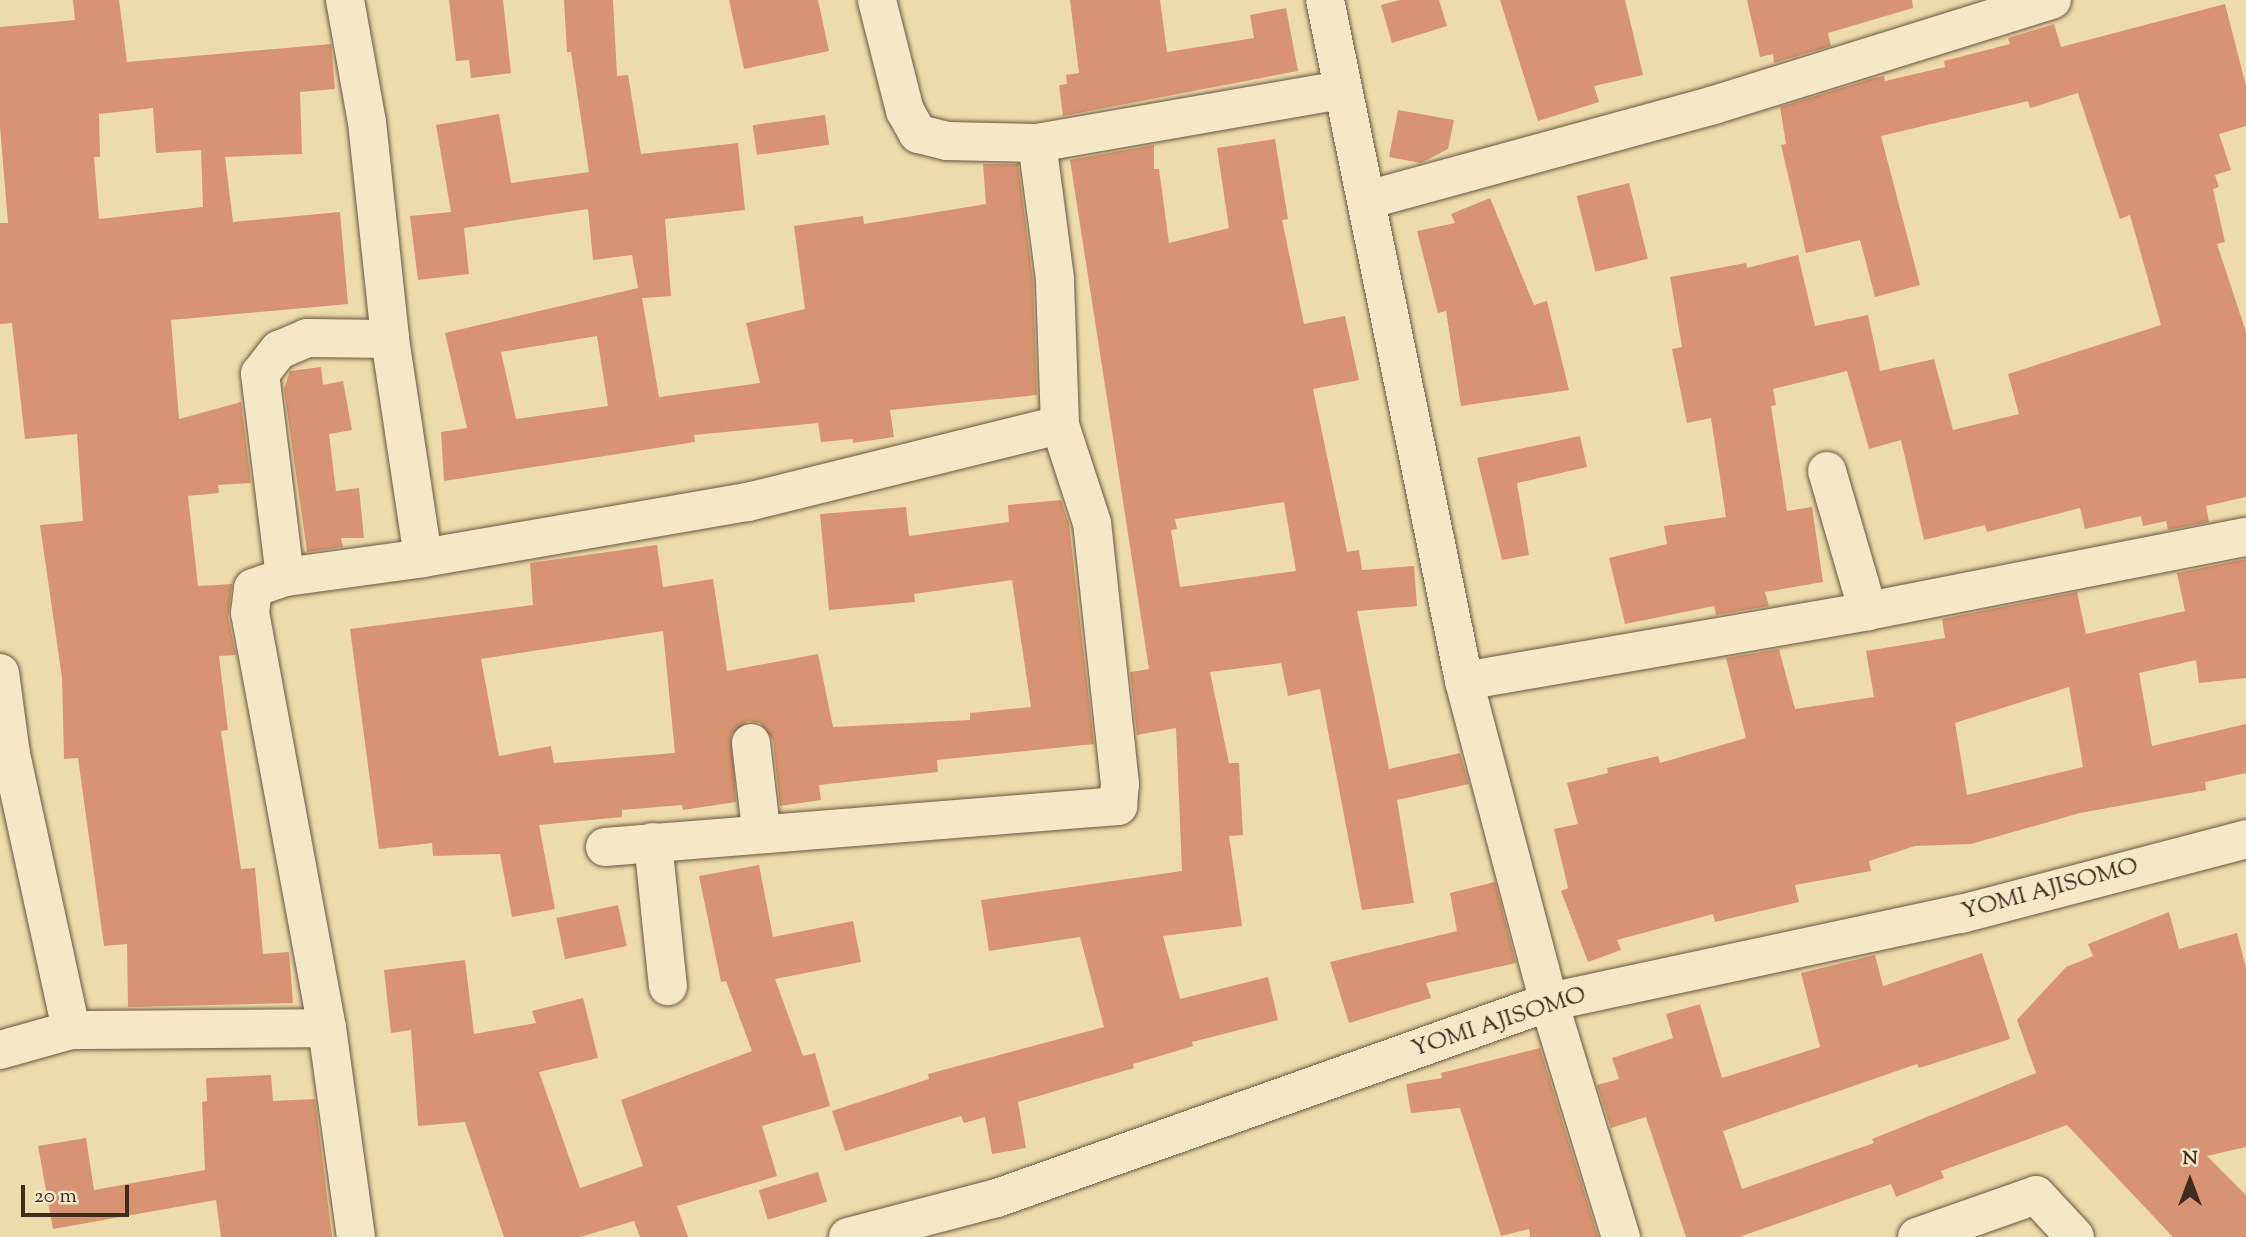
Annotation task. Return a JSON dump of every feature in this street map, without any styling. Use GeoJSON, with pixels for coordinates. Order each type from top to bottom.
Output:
{"type":"FeatureCollection","features":[{"type":"Feature","properties":{"kind":"street"},"geometry":{"type":"LineString","coordinates":[[345,0],[367,122],[390,339],[423,558]]}},
{"type":"Feature","properties":{"kind":"street"},"geometry":{"type":"LineString","coordinates":[[877,0],[905,111],[918,134],[947,141],[1037,143],[1342,90]]}},
{"type":"Feature","properties":{"kind":"street"},"geometry":{"type":"LineString","coordinates":[[1325,0],[1464,681],[1549,1002],[1621,1237]]}},
{"type":"Feature","properties":{"kind":"street"},"geometry":{"type":"LineString","coordinates":[[1367,200],[1714,105],[2052,0]]}},
{"type":"Feature","properties":{"kind":"street"},"geometry":{"type":"LineString","coordinates":[[606,847],[766,831],[1118,806],[1121,784],[1092,523],[1060,425],[1055,279],[1037,143]]}},
{"type":"Feature","properties":{"kind":"street"},"geometry":{"type":"LineString","coordinates":[[285,577],[260,374],[279,350],[307,338],[390,339]]}},
{"type":"Feature","properties":{"kind":"street"},"geometry":{"type":"LineString","coordinates":[[356,1237],[327,1027],[250,612],[253,588],[285,577],[423,558],[748,502],[1060,425]]}},
{"type":"Feature","properties":{"kind":"street"},"geometry":{"type":"LineString","coordinates":[[1827,471],[1868,611]]}},
{"type":"Feature","properties":{"kind":"street"},"geometry":{"type":"LineString","coordinates":[[1464,681],[1868,611],[2246,537]]}},
{"type":"Feature","properties":{"kind":"street"},"geometry":{"type":"LineString","coordinates":[[0,673],[5,755],[71,1030]]}},
{"type":"Feature","properties":{"kind":"street"},"geometry":{"type":"LineString","coordinates":[[751,743],[760,821],[766,831]]}},
{"type":"Feature","properties":{"kind":"street","name":"YOMI AJISOMO"},"geometry":{"type":"LineString","coordinates":[[848,1237],[997,1198],[1549,1002],[1961,914],[2246,839]]}},
{"type":"Feature","properties":{"kind":"street"},"geometry":{"type":"LineString","coordinates":[[653,842],[668,986]]}},
{"type":"Feature","properties":{"kind":"street"},"geometry":{"type":"LineString","coordinates":[[0,1050],[71,1030],[327,1027]]}},
{"type":"Feature","properties":{"kind":"street"},"geometry":{"type":"LineString","coordinates":[[1917,1237],[2036,1195],[2075,1237]]}},
{"type":"Feature","properties":{"kind":"building"},"geometry":{"type":"Polygon","coordinates":[[[73,0],[119,0],[127,62],[331,44],[335,89],[300,92],[302,154],[225,157],[233,222],[340,212],[348,304],[171,320],[179,419],[241,402],[251,483],[218,485],[219,493],[188,496],[198,586],[232,584],[228,617],[236,655],[219,656],[228,730],[221,731],[241,869],[255,868],[263,954],[289,952],[293,1003],[128,1007],[127,944],[104,946],[78,758],[64,759],[62,678],[40,525],[83,521],[77,434],[25,439],[12,323],[0,324],[0,223],[8,223],[0,127],[0,27],[75,20],[73,0]],[[153,108],[99,114],[100,157],[94,157],[99,219],[203,207],[201,150],[156,153],[153,108]]]}},
{"type":"Feature","properties":{"kind":"building"},"geometry":{"type":"Polygon","coordinates":[[[449,0],[503,0],[511,73],[471,78],[469,60],[456,61],[449,0]]]}},
{"type":"Feature","properties":{"kind":"building"},"geometry":{"type":"Polygon","coordinates":[[[564,0],[613,0],[617,76],[628,75],[641,154],[738,143],[745,210],[665,219],[671,296],[642,298],[659,397],[760,383],[746,323],[805,309],[794,226],[863,216],[864,224],[986,204],[983,164],[1018,164],[1033,281],[1037,395],[890,410],[894,437],[853,443],[853,439],[821,442],[818,423],[694,435],[695,442],[444,481],[441,432],[467,428],[445,333],[638,288],[632,255],[593,260],[588,209],[464,228],[469,274],[418,280],[410,216],[451,212],[436,125],[499,114],[511,183],[589,172],[571,52],[567,52],[564,0]],[[597,336],[501,352],[516,419],[608,406],[597,336]]]}},
{"type":"Feature","properties":{"kind":"building"},"geometry":{"type":"Polygon","coordinates":[[[729,0],[818,0],[829,51],[744,69],[729,0]]]}},
{"type":"Feature","properties":{"kind":"building"},"geometry":{"type":"Polygon","coordinates":[[[1070,0],[1160,0],[1167,52],[1254,38],[1250,15],[1286,8],[1298,71],[1063,116],[1059,85],[1067,84],[1066,75],[1079,73],[1070,0]]]}},
{"type":"Feature","properties":{"kind":"building"},"geometry":{"type":"Polygon","coordinates":[[[1399,0],[1439,0],[1447,26],[1392,43],[1381,5],[1399,0]]]}},
{"type":"Feature","properties":{"kind":"building"},"geometry":{"type":"Polygon","coordinates":[[[1500,0],[1625,0],[1643,75],[1594,86],[1599,102],[1538,121],[1500,0]]]}},
{"type":"Feature","properties":{"kind":"building"},"geometry":{"type":"Polygon","coordinates":[[[1747,0],[1912,0],[1913,8],[1828,33],[1831,46],[1774,63],[1773,54],[1760,57],[1747,0]]]}},
{"type":"Feature","properties":{"kind":"building"},"geometry":{"type":"Polygon","coordinates":[[[2225,4],[2246,86],[2246,126],[2219,134],[2231,170],[2215,175],[2219,187],[2213,189],[2225,242],[2217,244],[2246,332],[2246,497],[2206,506],[2209,522],[2168,530],[2166,521],[2143,526],[2141,516],[2085,529],[2080,508],[1987,532],[1985,525],[1924,540],[1901,440],[1869,449],[1847,371],[1773,389],[1776,405],[1771,406],[1787,511],[1812,507],[1823,582],[1765,592],[1769,606],[1716,615],[1714,606],[1625,624],[1609,558],[1667,544],[1664,526],[1726,517],[1711,418],[1687,423],[1672,349],[1682,347],[1670,277],[1746,263],[1747,268],[1798,255],[1815,326],[1868,315],[1880,371],[1934,359],[1953,430],[2019,414],[2008,374],[2161,325],[2130,215],[2120,219],[2078,93],[2030,108],[2028,101],[1881,136],[1920,285],[1875,297],[1860,240],[1806,253],[1781,145],[1786,144],[1780,107],[1874,78],[1884,76],[1885,81],[1945,67],[1944,61],[2010,44],[2008,38],[2054,24],[2061,47],[2225,4]]]}},
{"type":"Feature","properties":{"kind":"building"},"geometry":{"type":"Polygon","coordinates":[[[1398,110],[1454,120],[1448,149],[1421,163],[1389,157],[1398,110]]]}},
{"type":"Feature","properties":{"kind":"building"},"geometry":{"type":"Polygon","coordinates":[[[825,115],[829,145],[757,155],[753,125],[825,115]]]}},
{"type":"Feature","properties":{"kind":"building"},"geometry":{"type":"Polygon","coordinates":[[[1275,139],[1288,219],[1282,220],[1304,324],[1345,316],[1359,380],[1313,389],[1347,552],[1359,550],[1362,570],[1414,566],[1417,606],[1357,611],[1389,769],[1460,753],[1469,784],[1397,800],[1414,903],[1362,910],[1320,689],[1288,696],[1281,663],[1210,672],[1229,763],[1239,763],[1243,835],[1229,836],[1242,926],[1163,936],[1180,999],[1268,977],[1278,1020],[1192,1042],[1193,1046],[1133,1064],[1134,1068],[1018,1102],[1026,1148],[992,1154],[985,1117],[964,1123],[961,1116],[845,1151],[832,1111],[929,1079],[928,1074],[1104,1027],[1080,937],[989,951],[981,900],[1182,871],[1176,728],[1137,735],[1130,672],[1149,669],[1070,160],[1154,145],[1154,169],[1159,169],[1169,243],[1229,228],[1217,148],[1275,139]],[[1284,502],[1175,519],[1177,529],[1171,530],[1180,587],[1296,571],[1284,502]]]}},
{"type":"Feature","properties":{"kind":"building"},"geometry":{"type":"Polygon","coordinates":[[[1629,183],[1648,259],[1595,272],[1577,196],[1629,183]]]}},
{"type":"Feature","properties":{"kind":"building"},"geometry":{"type":"Polygon","coordinates":[[[1490,198],[1534,305],[1547,301],[1569,390],[1461,406],[1446,311],[1438,313],[1417,231],[1455,223],[1451,214],[1490,198]]]}},
{"type":"Feature","properties":{"kind":"building"},"geometry":{"type":"Polygon","coordinates":[[[321,367],[323,385],[343,381],[352,430],[329,434],[336,491],[359,488],[364,538],[341,538],[343,547],[307,552],[284,389],[290,371],[321,367]]]}},
{"type":"Feature","properties":{"kind":"building"},"geometry":{"type":"Polygon","coordinates":[[[1580,436],[1587,467],[1517,483],[1529,555],[1502,560],[1477,458],[1580,436]]]}},
{"type":"Feature","properties":{"kind":"building"},"geometry":{"type":"Polygon","coordinates":[[[1061,500],[1069,524],[1094,744],[937,760],[938,772],[819,785],[821,800],[780,806],[773,740],[760,723],[748,721],[731,735],[736,802],[683,810],[682,805],[622,810],[622,817],[539,825],[555,909],[512,917],[500,854],[433,856],[432,843],[379,849],[350,629],[533,605],[530,563],[657,545],[663,587],[713,579],[727,671],[818,654],[833,727],[970,720],[970,713],[1031,707],[1012,580],[914,594],[915,602],[829,610],[820,514],[906,507],[909,536],[1009,522],[1008,505],[1061,500]],[[663,631],[481,659],[499,756],[551,746],[554,763],[675,753],[663,631]]]}},
{"type":"Feature","properties":{"kind":"building"},"geometry":{"type":"Polygon","coordinates":[[[2246,559],[2246,678],[2199,683],[2196,660],[2139,673],[2152,746],[2246,724],[2246,773],[2205,782],[2206,790],[2080,813],[1971,844],[1915,846],[1869,861],[1871,871],[1795,885],[1799,902],[1715,922],[1713,914],[1617,940],[1621,950],[1588,962],[1561,891],[1568,888],[1554,829],[1578,824],[1567,783],[1608,773],[1607,768],[1658,756],[1660,763],[1746,738],[1726,658],[1779,649],[1795,709],[1874,697],[1866,651],[1945,638],[1942,619],[2077,592],[2086,634],[2185,611],[2177,573],[2246,559]],[[2069,687],[1955,723],[1967,795],[2083,767],[2069,687]]]}},
{"type":"Feature","properties":{"kind":"building"},"geometry":{"type":"Polygon","coordinates":[[[759,865],[773,937],[853,921],[861,962],[775,979],[803,1056],[815,1053],[830,1106],[762,1126],[777,1176],[677,1206],[688,1237],[640,1237],[634,1221],[580,1237],[504,1237],[465,1122],[418,1126],[411,1030],[391,1033],[384,970],[465,960],[474,1034],[536,1023],[532,1011],[583,998],[598,1058],[539,1072],[580,1188],[643,1166],[621,1100],[752,1051],[726,981],[721,982],[699,876],[759,865]]]}},
{"type":"Feature","properties":{"kind":"building"},"geometry":{"type":"Polygon","coordinates":[[[1495,882],[1516,963],[1426,983],[1431,998],[1349,1023],[1330,962],[1457,931],[1450,893],[1495,882]]]}},
{"type":"Feature","properties":{"kind":"building"},"geometry":{"type":"Polygon","coordinates":[[[618,905],[627,946],[565,959],[556,918],[618,905]]]}},
{"type":"Feature","properties":{"kind":"building"},"geometry":{"type":"Polygon","coordinates":[[[2169,912],[2179,949],[2237,933],[2246,968],[2246,1147],[2207,1156],[2246,1195],[2246,1237],[2173,1237],[2067,1125],[1941,1171],[1944,1178],[1896,1197],[1891,1184],[1739,1237],[1686,1237],[1646,1117],[1611,1128],[1597,1085],[1619,1079],[1612,1058],[1673,1038],[1666,1014],[1700,1004],[1722,1078],[1820,1047],[1801,973],[1875,955],[1883,986],[1982,953],[2010,1039],[1919,1068],[1917,1064],[1723,1131],[1742,1189],[1874,1143],[1872,1139],[2036,1073],[2017,1020],[2066,967],[2093,956],[2088,944],[2169,912]]]}},
{"type":"Feature","properties":{"kind":"building"},"geometry":{"type":"Polygon","coordinates":[[[1540,1048],[1598,1237],[1530,1237],[1529,1229],[1501,1236],[1460,1108],[1411,1113],[1406,1084],[1442,1078],[1441,1073],[1540,1048]]]}},
{"type":"Feature","properties":{"kind":"building"},"geometry":{"type":"Polygon","coordinates":[[[271,1075],[273,1101],[315,1099],[332,1237],[221,1237],[216,1200],[53,1229],[38,1146],[86,1138],[94,1190],[205,1170],[202,1102],[207,1101],[206,1078],[271,1075]]]}},
{"type":"Feature","properties":{"kind":"building"},"geometry":{"type":"Polygon","coordinates":[[[818,1172],[827,1202],[768,1220],[759,1190],[818,1172]]]}}]}
